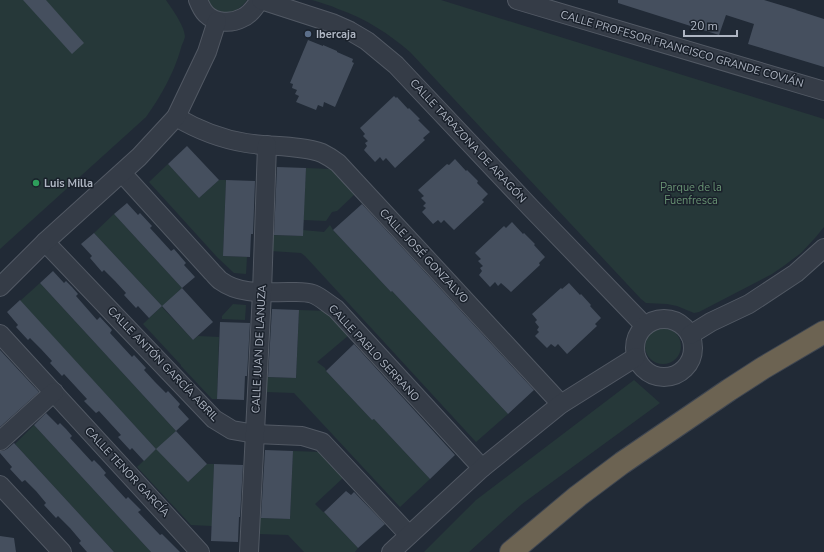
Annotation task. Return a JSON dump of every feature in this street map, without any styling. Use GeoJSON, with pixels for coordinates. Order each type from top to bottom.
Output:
{"type":"FeatureCollection","features":[{"type":"Feature","properties":{"kind":"highway"},"geometry":{"type":"LineString","coordinates":[[511,552],[578,496],[622,464],[729,390],[824,332]]}},
{"type":"Feature","properties":{"kind":"street"},"geometry":{"type":"LineString","coordinates":[[198,0],[206,14],[217,21],[227,22],[242,18],[254,9],[261,0]]}},
{"type":"Feature","properties":{"kind":"street","name":"CALLE TARAZONA DE ARAGÓN"},"geometry":{"type":"LineString","coordinates":[[261,0],[332,23],[350,31],[367,41],[396,65],[645,326]]}},
{"type":"Feature","properties":{"kind":"street","name":"CALLE PROFESOR FRANCISCO GRANDE COVIÁN"},"geometry":{"type":"LineString","coordinates":[[517,0],[824,91]]}},
{"type":"Feature","properties":{"kind":"street"},"geometry":{"type":"LineString","coordinates":[[0,287],[45,242],[122,173],[176,117],[207,52],[217,21]]}},
{"type":"Feature","properties":{"kind":"street","name":"CALLE JOSÉ GONZALVO"},"geometry":{"type":"LineString","coordinates":[[176,117],[190,126],[227,139],[246,143],[309,150],[330,157],[338,163],[561,404]]}},
{"type":"Feature","properties":{"kind":"street","name":"CALLE JUAN DE LANUZA"},"geometry":{"type":"LineString","coordinates":[[249,552],[262,292],[267,145]]}},
{"type":"Feature","properties":{"kind":"street","name":"CALLE PABLO SERRANO"},"geometry":{"type":"LineString","coordinates":[[122,173],[222,282],[245,291],[304,292],[322,298],[336,309],[482,468]]}},
{"type":"Feature","properties":{"kind":"street","name":"CALLE ANTÓN GARCÍA ABRIL"},"geometry":{"type":"LineString","coordinates":[[45,242],[214,419],[232,430],[255,434],[302,436],[322,442],[409,536]]}},
{"type":"Feature","properties":{"kind":"street"},"geometry":{"type":"LineString","coordinates":[[690,335],[711,322],[749,304],[796,273],[824,248]]}},
{"type":"Feature","properties":{"kind":"street"},"geometry":{"type":"LineString","coordinates":[[661,319],[670,320],[685,328],[690,335],[693,344],[689,362],[683,370],[675,374],[666,376],[648,372],[636,357],[636,340],[639,333],[645,326],[652,322],[661,319]]}},
{"type":"Feature","properties":{"kind":"street","name":"CALLE TENOR GARCÍA"},"geometry":{"type":"LineString","coordinates":[[0,334],[200,552]]}},
{"type":"Feature","properties":{"kind":"street"},"geometry":{"type":"LineString","coordinates":[[391,552],[482,468],[561,404],[636,357]]}},
{"type":"Feature","properties":{"kind":"street"},"geometry":{"type":"LineString","coordinates":[[0,441],[54,392]]}},
{"type":"Feature","properties":{"kind":"street"},"geometry":{"type":"LineString","coordinates":[[0,485],[62,552]]}},
{"type":"Feature","properties":{"kind":"green space","name":"Luis Milla"},"geometry":{"type":"Polygon","coordinates":[[[0,0],[166,0],[180,22],[185,39],[171,75],[162,93],[146,117],[0,249],[0,0]]]}},
{"type":"Feature","properties":{"kind":"green space"},"geometry":{"type":"Polygon","coordinates":[[[206,0],[247,0],[238,9],[232,12],[221,12],[210,6],[206,0]]]}},
{"type":"Feature","properties":{"kind":"green space","name":"Parque de la Fuenfresca"},"geometry":{"type":"Polygon","coordinates":[[[312,0],[441,0],[824,119],[824,227],[801,253],[772,274],[699,312],[694,313],[677,306],[667,304],[646,303],[410,52],[394,39],[358,17],[329,5],[312,0]]]}},
{"type":"Feature","properties":{"kind":"green space"},"geometry":{"type":"Polygon","coordinates":[[[168,164],[199,198],[219,180],[226,180],[223,256],[247,257],[246,274],[234,273],[217,257],[149,182],[168,164]]]}},
{"type":"Feature","properties":{"kind":"green space"},"geometry":{"type":"Polygon","coordinates":[[[306,168],[331,169],[355,194],[337,211],[332,212],[326,221],[303,220],[306,168]]]}},
{"type":"Feature","properties":{"kind":"green space"},"geometry":{"type":"Polygon","coordinates":[[[114,214],[182,288],[162,307],[193,340],[198,336],[219,337],[217,399],[212,399],[143,324],[162,306],[94,233],[114,214]]]}},
{"type":"Feature","properties":{"kind":"green space"},"geometry":{"type":"Polygon","coordinates":[[[330,225],[391,292],[392,291],[508,414],[476,442],[305,256],[301,253],[270,251],[270,235],[302,236],[303,230],[324,232],[330,225]]]}},
{"type":"Feature","properties":{"kind":"green space"},"geometry":{"type":"Polygon","coordinates":[[[40,283],[176,431],[157,449],[188,482],[207,464],[214,464],[212,526],[191,525],[137,467],[156,449],[20,301],[40,283]]]}},
{"type":"Feature","properties":{"kind":"green space"},"geometry":{"type":"Polygon","coordinates":[[[233,304],[246,305],[245,320],[222,319],[222,316],[233,304]]]}},
{"type":"Feature","properties":{"kind":"green space"},"geometry":{"type":"Polygon","coordinates":[[[299,310],[327,311],[349,335],[317,362],[325,368],[326,371],[372,420],[374,419],[430,479],[400,507],[294,393],[265,392],[265,377],[296,378],[299,310]]]}},
{"type":"Feature","properties":{"kind":"green space"},"geometry":{"type":"Polygon","coordinates":[[[663,328],[676,333],[681,346],[676,359],[663,364],[650,359],[645,346],[650,333],[663,328]]]}},
{"type":"Feature","properties":{"kind":"green space"},"geometry":{"type":"Polygon","coordinates":[[[634,380],[660,403],[522,504],[469,552],[424,552],[476,500],[634,380]]]}},
{"type":"Feature","properties":{"kind":"green space"},"geometry":{"type":"Polygon","coordinates":[[[34,425],[151,552],[114,552],[15,444],[34,425]]]}},
{"type":"Feature","properties":{"kind":"green space"},"geometry":{"type":"Polygon","coordinates":[[[293,451],[321,452],[344,477],[315,504],[358,548],[355,552],[304,552],[288,535],[258,534],[259,518],[290,519],[293,451]]]}},
{"type":"Feature","properties":{"kind":"building"},"geometry":{"type":"Polygon","coordinates":[[[23,0],[46,0],[84,43],[72,54],[23,0]]]}},
{"type":"Feature","properties":{"kind":"building"},"geometry":{"type":"Polygon","coordinates":[[[618,0],[764,0],[797,10],[824,19],[824,67],[748,44],[754,24],[726,15],[719,35],[618,3],[618,0]]]}},
{"type":"Feature","properties":{"kind":"building"},"geometry":{"type":"Polygon","coordinates":[[[308,40],[323,45],[353,59],[352,62],[354,63],[335,107],[324,102],[323,107],[318,105],[316,110],[296,102],[299,96],[295,94],[297,90],[292,88],[293,84],[290,83],[308,40]]]}},
{"type":"Feature","properties":{"kind":"building"},"geometry":{"type":"Polygon","coordinates":[[[394,96],[396,98],[397,97],[420,119],[418,120],[430,132],[423,138],[425,140],[395,168],[386,158],[383,161],[380,157],[375,162],[364,150],[367,146],[365,143],[368,141],[363,136],[365,134],[360,128],[394,96]]]}},
{"type":"Feature","properties":{"kind":"building"},"geometry":{"type":"Polygon","coordinates":[[[187,146],[219,180],[199,198],[168,164],[187,146]]]}},
{"type":"Feature","properties":{"kind":"building"},"geometry":{"type":"Polygon","coordinates":[[[455,159],[478,181],[477,183],[488,194],[482,200],[484,202],[454,230],[444,220],[441,223],[438,220],[433,224],[422,212],[426,208],[423,206],[426,203],[421,198],[424,196],[418,190],[447,164],[449,165],[455,159]]]}},
{"type":"Feature","properties":{"kind":"building"},"geometry":{"type":"Polygon","coordinates":[[[277,167],[306,168],[303,236],[274,235],[277,167]]]}},
{"type":"Feature","properties":{"kind":"building"},"geometry":{"type":"Polygon","coordinates":[[[226,180],[255,181],[253,234],[251,234],[250,257],[223,256],[226,180]]]}},
{"type":"Feature","properties":{"kind":"building"},"geometry":{"type":"Polygon","coordinates":[[[127,203],[138,215],[140,213],[152,226],[150,228],[171,251],[174,249],[186,263],[184,265],[195,277],[182,288],[114,214],[127,203]]]}},
{"type":"Feature","properties":{"kind":"building"},"geometry":{"type":"Polygon","coordinates":[[[362,204],[534,390],[508,414],[333,230],[362,204]]]}},
{"type":"Feature","properties":{"kind":"building"},"geometry":{"type":"Polygon","coordinates":[[[512,222],[535,244],[534,245],[545,257],[539,263],[540,265],[511,292],[501,283],[498,286],[495,282],[490,287],[479,275],[482,271],[480,268],[483,266],[478,261],[481,259],[475,253],[504,226],[506,228],[512,222]]]}},
{"type":"Feature","properties":{"kind":"building"},"geometry":{"type":"Polygon","coordinates":[[[94,233],[162,306],[149,318],[138,306],[136,308],[124,295],[126,293],[104,270],[102,272],[90,258],[92,256],[81,244],[94,233]]]}},
{"type":"Feature","properties":{"kind":"building"},"geometry":{"type":"Polygon","coordinates":[[[53,271],[64,283],[66,281],[72,287],[78,294],[76,296],[97,320],[100,317],[112,330],[110,333],[132,357],[134,355],[146,368],[144,370],[155,382],[166,393],[168,391],[180,404],[178,407],[189,419],[176,431],[40,283],[53,271]]]}},
{"type":"Feature","properties":{"kind":"building"},"geometry":{"type":"Polygon","coordinates":[[[569,283],[580,295],[581,294],[601,318],[595,324],[597,326],[567,354],[558,344],[555,347],[551,344],[547,348],[535,336],[539,332],[537,330],[539,327],[535,322],[537,320],[532,314],[561,288],[562,289],[569,283]]]}},
{"type":"Feature","properties":{"kind":"building"},"geometry":{"type":"Polygon","coordinates":[[[182,288],[213,322],[193,340],[162,306],[182,288]]]}},
{"type":"Feature","properties":{"kind":"building"},"geometry":{"type":"Polygon","coordinates":[[[20,300],[156,449],[144,461],[132,448],[130,450],[118,437],[121,435],[99,411],[96,413],[84,401],[87,399],[64,374],[62,376],[50,363],[52,361],[41,349],[30,338],[28,340],[16,327],[18,325],[7,312],[20,300]]]}},
{"type":"Feature","properties":{"kind":"building"},"geometry":{"type":"Polygon","coordinates":[[[272,309],[299,310],[296,378],[268,377],[272,309]]]}},
{"type":"Feature","properties":{"kind":"building"},"geometry":{"type":"Polygon","coordinates":[[[220,322],[250,323],[244,400],[217,399],[220,322]]]}},
{"type":"Feature","properties":{"kind":"building"},"geometry":{"type":"Polygon","coordinates":[[[354,344],[455,455],[430,479],[374,419],[372,420],[326,371],[354,344]]]}},
{"type":"Feature","properties":{"kind":"building"},"geometry":{"type":"Polygon","coordinates":[[[0,350],[39,392],[0,427],[0,350]]]}},
{"type":"Feature","properties":{"kind":"building"},"geometry":{"type":"Polygon","coordinates":[[[46,413],[58,425],[60,423],[66,429],[72,436],[70,438],[92,462],[94,460],[100,466],[106,473],[104,475],[126,499],[128,497],[141,510],[138,512],[160,535],[162,534],[180,552],[151,552],[34,425],[46,413]]]}},
{"type":"Feature","properties":{"kind":"building"},"geometry":{"type":"Polygon","coordinates":[[[176,431],[207,464],[188,482],[156,449],[176,431]]]}},
{"type":"Feature","properties":{"kind":"building"},"geometry":{"type":"Polygon","coordinates":[[[14,443],[114,552],[87,552],[79,543],[81,541],[70,528],[58,516],[56,518],[44,505],[46,503],[36,491],[25,480],[22,482],[10,469],[12,467],[0,451],[7,449],[14,443]]]}},
{"type":"Feature","properties":{"kind":"building"},"geometry":{"type":"Polygon","coordinates":[[[265,450],[293,451],[290,519],[261,518],[265,450]]]}},
{"type":"Feature","properties":{"kind":"building"},"geometry":{"type":"Polygon","coordinates":[[[214,464],[243,465],[238,542],[211,541],[214,464]]]}},
{"type":"Feature","properties":{"kind":"building"},"geometry":{"type":"Polygon","coordinates":[[[346,491],[351,495],[354,492],[385,524],[358,548],[324,512],[346,491]]]}},
{"type":"Feature","properties":{"kind":"building"},"geometry":{"type":"Polygon","coordinates":[[[0,536],[14,538],[16,552],[0,552],[0,536]]]}},
{"type":"Feature","properties":{"kind":"place","name":"Ibercaja"},"geometry":{"type":"Point","coordinates":[308,34]}},
{"type":"Feature","properties":{"kind":"place","name":"Luis Milla"},"geometry":{"type":"Point","coordinates":[36,183]}}]}
